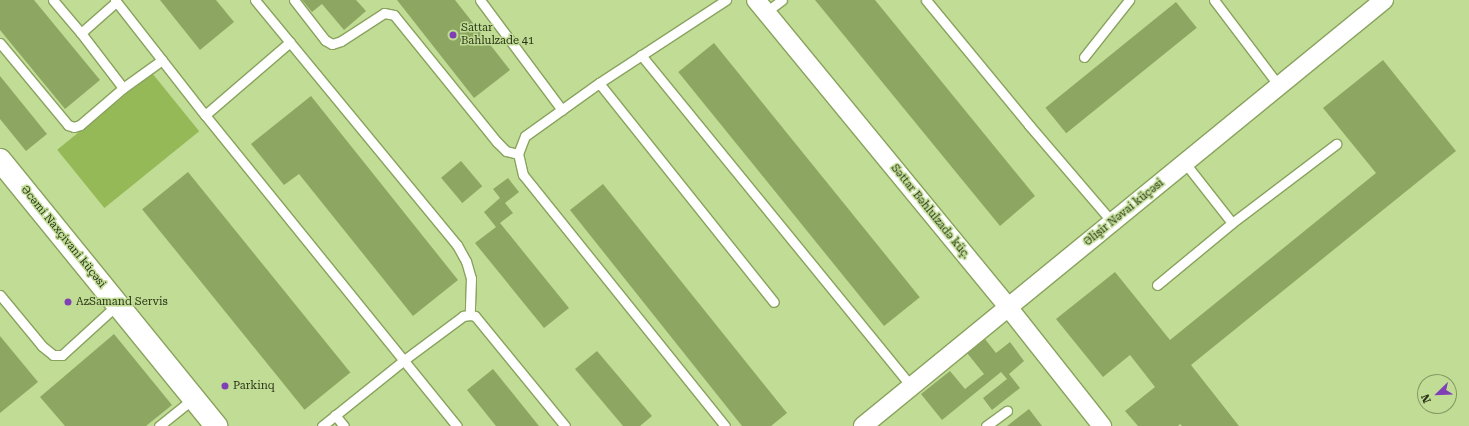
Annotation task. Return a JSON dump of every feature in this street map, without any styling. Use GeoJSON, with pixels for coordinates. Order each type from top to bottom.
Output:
{"type":"FeatureCollection","features":[{"type":"Feature","properties":{"kind":"street","name":"Əlişir Nəvai küçəsi"},"geometry":{"type":"LineString","coordinates":[[863,426],[1384,0]]}},
{"type":"Feature","properties":{"kind":"street","name":"Səttar Bəhlulzadə küç."},"geometry":{"type":"LineString","coordinates":[[761,6],[1008,307],[1102,426]]}},
{"type":"Feature","properties":{"kind":"street","name":"Əcəmi Naxçivani küçəsi"},"geometry":{"type":"LineString","coordinates":[[0,160],[216,426]]}},
{"type":"Feature","properties":{"kind":"lane"},"geometry":{"type":"LineString","coordinates":[[53,0],[81,33],[123,88]]}},
{"type":"Feature","properties":{"kind":"lane"},"geometry":{"type":"LineString","coordinates":[[255,0],[457,245],[466,261],[471,278],[470,315]]}},
{"type":"Feature","properties":{"kind":"lane"},"geometry":{"type":"LineString","coordinates":[[294,0],[325,40],[332,44],[341,41],[384,13],[394,15],[497,142],[506,151],[518,154]]}},
{"type":"Feature","properties":{"kind":"lane"},"geometry":{"type":"LineString","coordinates":[[480,0],[562,110]]}},
{"type":"Feature","properties":{"kind":"lane"},"geometry":{"type":"LineString","coordinates":[[725,426],[523,175],[518,154],[525,136],[599,83],[726,0]]}},
{"type":"Feature","properties":{"kind":"lane"},"geometry":{"type":"LineString","coordinates":[[761,6],[782,0]]}},
{"type":"Feature","properties":{"kind":"lane"},"geometry":{"type":"LineString","coordinates":[[926,0],[1113,223]]}},
{"type":"Feature","properties":{"kind":"lane"},"geometry":{"type":"LineString","coordinates":[[1084,57],[1129,0]]}},
{"type":"Feature","properties":{"kind":"lane"},"geometry":{"type":"LineString","coordinates":[[1214,0],[1278,86]]}},
{"type":"Feature","properties":{"kind":"lane"},"geometry":{"type":"LineString","coordinates":[[81,33],[115,1],[205,115],[457,426]]}},
{"type":"Feature","properties":{"kind":"lane"},"geometry":{"type":"LineString","coordinates":[[205,115],[290,42]]}},
{"type":"Feature","properties":{"kind":"lane"},"geometry":{"type":"LineString","coordinates":[[0,43],[68,125],[74,127],[80,125],[123,88],[162,60]]}},
{"type":"Feature","properties":{"kind":"lane"},"geometry":{"type":"LineString","coordinates":[[641,55],[912,387]]}},
{"type":"Feature","properties":{"kind":"lane"},"geometry":{"type":"LineString","coordinates":[[599,83],[774,302]]}},
{"type":"Feature","properties":{"kind":"lane"},"geometry":{"type":"LineString","coordinates":[[1157,285],[1232,223],[1336,144]]}},
{"type":"Feature","properties":{"kind":"lane"},"geometry":{"type":"LineString","coordinates":[[1185,163],[1232,223]]}},
{"type":"Feature","properties":{"kind":"lane"},"geometry":{"type":"LineString","coordinates":[[0,295],[42,346],[53,355],[62,354],[118,304]]}},
{"type":"Feature","properties":{"kind":"lane"},"geometry":{"type":"LineString","coordinates":[[322,426],[404,360],[463,316],[470,315],[476,316],[565,426]]}},
{"type":"Feature","properties":{"kind":"lane"},"geometry":{"type":"LineString","coordinates":[[160,426],[194,398]]}},
{"type":"Feature","properties":{"kind":"lane"},"geometry":{"type":"LineString","coordinates":[[986,426],[1007,411]]}},
{"type":"Feature","properties":{"kind":"lane"},"geometry":{"type":"LineString","coordinates":[[335,415],[344,426]]}},
{"type":"Feature","properties":{"kind":"green space"},"geometry":{"type":"Polygon","coordinates":[[[152,73],[199,131],[104,208],[57,150],[152,73]]]}},
{"type":"Feature","properties":{"kind":"building"},"geometry":{"type":"Polygon","coordinates":[[[0,0],[34,0],[100,80],[65,109],[0,30],[0,0]]]}},
{"type":"Feature","properties":{"kind":"building"},"geometry":{"type":"Polygon","coordinates":[[[160,0],[216,0],[234,22],[200,50],[160,0]]]}},
{"type":"Feature","properties":{"kind":"building"},"geometry":{"type":"Polygon","coordinates":[[[302,0],[356,0],[366,11],[344,30],[322,4],[312,12],[302,0]]]}},
{"type":"Feature","properties":{"kind":"building","name":"Sattar Bahlulzade 41"},"geometry":{"type":"Polygon","coordinates":[[[397,0],[455,0],[510,70],[474,98],[397,0]]]}},
{"type":"Feature","properties":{"kind":"building"},"geometry":{"type":"Polygon","coordinates":[[[815,0],[875,0],[1035,196],[1000,226],[815,0]]]}},
{"type":"Feature","properties":{"kind":"building"},"geometry":{"type":"Polygon","coordinates":[[[1176,2],[1197,28],[1066,133],[1045,108],[1176,2]]]}},
{"type":"Feature","properties":{"kind":"building"},"geometry":{"type":"Polygon","coordinates":[[[714,43],[920,297],[884,326],[678,72],[714,43]]]}},
{"type":"Feature","properties":{"kind":"building"},"geometry":{"type":"Polygon","coordinates":[[[1383,60],[1456,151],[1191,365],[1239,426],[1182,426],[1180,424],[1178,426],[1138,426],[1125,411],[1155,387],[1130,355],[1103,377],[1056,319],[1115,272],[1170,340],[1376,173],[1323,108],[1383,60]]]}},
{"type":"Feature","properties":{"kind":"building"},"geometry":{"type":"Polygon","coordinates":[[[0,76],[47,134],[26,151],[0,119],[0,76]]]}},
{"type":"Feature","properties":{"kind":"building"},"geometry":{"type":"Polygon","coordinates":[[[311,96],[458,280],[413,316],[299,174],[284,185],[251,144],[311,96]]]}},
{"type":"Feature","properties":{"kind":"building"},"geometry":{"type":"Polygon","coordinates":[[[461,161],[482,186],[462,203],[441,178],[461,161]]]}},
{"type":"Feature","properties":{"kind":"building"},"geometry":{"type":"Polygon","coordinates":[[[188,172],[350,373],[305,410],[142,209],[188,172]]]}},
{"type":"Feature","properties":{"kind":"building"},"geometry":{"type":"Polygon","coordinates":[[[508,178],[519,192],[505,203],[513,213],[500,223],[569,308],[544,328],[475,243],[496,227],[484,212],[500,198],[493,189],[508,178]]]}},
{"type":"Feature","properties":{"kind":"building"},"geometry":{"type":"Polygon","coordinates":[[[603,184],[787,413],[771,426],[742,426],[570,210],[603,184]]]}},
{"type":"Feature","properties":{"kind":"building"},"geometry":{"type":"Polygon","coordinates":[[[114,334],[172,405],[146,426],[65,426],[40,397],[114,334]]]}},
{"type":"Feature","properties":{"kind":"building"},"geometry":{"type":"Polygon","coordinates":[[[0,336],[38,382],[0,413],[0,336]]]}},
{"type":"Feature","properties":{"kind":"building"},"geometry":{"type":"Polygon","coordinates":[[[985,339],[996,353],[1010,342],[1024,361],[1009,374],[1020,388],[992,410],[983,398],[1007,379],[1001,372],[942,420],[921,394],[950,371],[965,389],[984,374],[967,353],[985,339]]]}},
{"type":"Feature","properties":{"kind":"building"},"geometry":{"type":"Polygon","coordinates":[[[597,351],[652,416],[640,426],[623,426],[575,369],[597,351]]]}},
{"type":"Feature","properties":{"kind":"building"},"geometry":{"type":"Polygon","coordinates":[[[493,369],[539,426],[496,426],[467,390],[493,369]]]}},
{"type":"Feature","properties":{"kind":"building"},"geometry":{"type":"Polygon","coordinates":[[[1029,409],[1042,426],[1007,426],[1029,409]]]}},
{"type":"Feature","properties":{"kind":"place","name":"Sattar Bahlulzade 41"},"geometry":{"type":"Point","coordinates":[453,35]}},
{"type":"Feature","properties":{"kind":"place","name":"AzSamand Servis"},"geometry":{"type":"Point","coordinates":[68,302]}},
{"type":"Feature","properties":{"kind":"place","name":"Parkinq"},"geometry":{"type":"Point","coordinates":[225,386]}}]}
